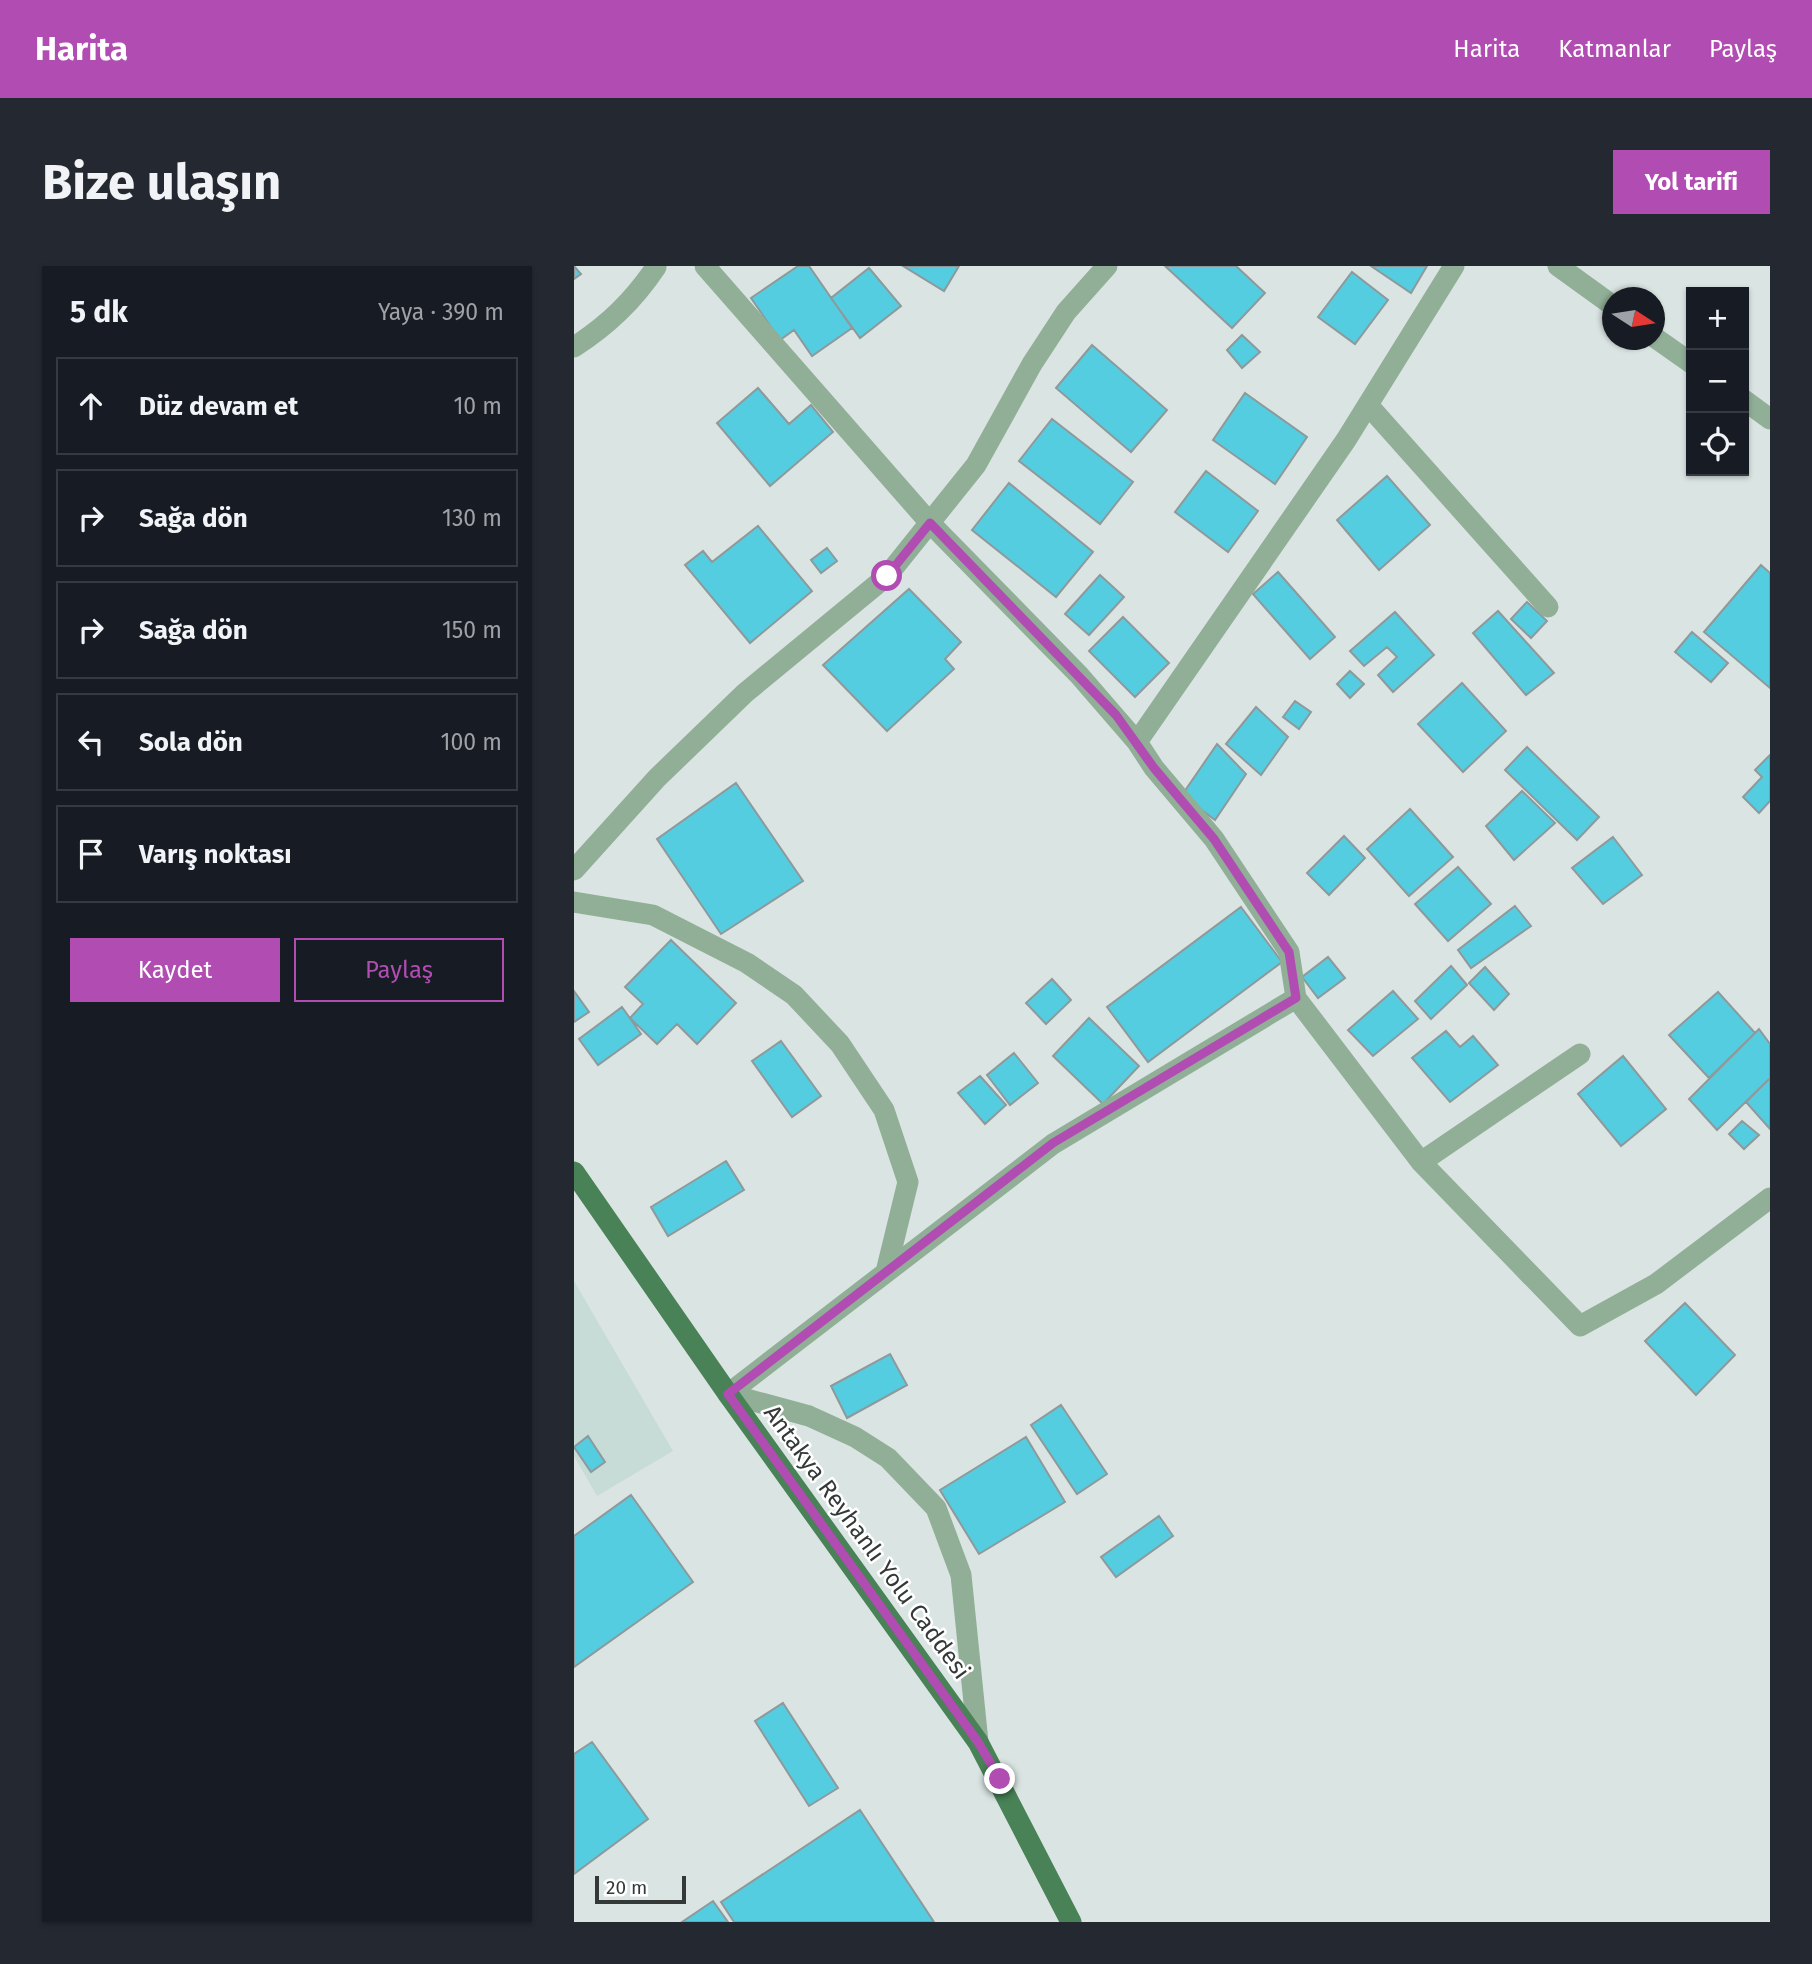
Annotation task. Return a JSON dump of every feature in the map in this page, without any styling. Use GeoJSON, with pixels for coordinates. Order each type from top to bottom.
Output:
{"type":"FeatureCollection","features":[{"type":"Feature","properties":{"kind":"main road","name":"Antakya Reyhanlı Yolu Caddesi"},"geometry":{"type":"LineString","coordinates":[[574,1172],[728,1394],[978,1742],[1071,1922]]}},
{"type":"Feature","properties":{"kind":"street"},"geometry":{"type":"LineString","coordinates":[[574,347],[599,331],[633,301],[658,266]]}},
{"type":"Feature","properties":{"kind":"street"},"geometry":{"type":"LineString","coordinates":[[704,266],[930,523],[1079,675],[1138,742],[1154,768],[1214,839],[1289,952],[1296,998],[1421,1162],[1580,1326],[1656,1284],[1770,1198]]}},
{"type":"Feature","properties":{"kind":"street"},"geometry":{"type":"LineString","coordinates":[[574,870],[657,778],[745,693],[887,576],[976,465],[1031,364],[1066,312],[1107,266]]}},
{"type":"Feature","properties":{"kind":"street"},"geometry":{"type":"LineString","coordinates":[[1138,742],[1368,405],[1454,266]]}},
{"type":"Feature","properties":{"kind":"street"},"geometry":{"type":"LineString","coordinates":[[1568,268],[1602,297]]}},
{"type":"Feature","properties":{"kind":"street"},"geometry":{"type":"LineString","coordinates":[[1665,345],[1686,359]]}},
{"type":"Feature","properties":{"kind":"street"},"geometry":{"type":"LineString","coordinates":[[1749,404],[1770,419]]}},
{"type":"Feature","properties":{"kind":"street"},"geometry":{"type":"LineString","coordinates":[[1368,405],[1548,607]]}},
{"type":"Feature","properties":{"kind":"street"},"geometry":{"type":"LineString","coordinates":[[574,902],[653,915],[747,963],[794,995],[840,1044],[884,1110],[908,1182],[886,1272]]}},
{"type":"Feature","properties":{"kind":"street"},"geometry":{"type":"LineString","coordinates":[[728,1394],[1053,1143],[1296,998]]}},
{"type":"Feature","properties":{"kind":"street"},"geometry":{"type":"LineString","coordinates":[[1421,1162],[1580,1054]]}},
{"type":"Feature","properties":{"kind":"street"},"geometry":{"type":"LineString","coordinates":[[728,1394],[808,1416],[855,1437],[888,1458],[936,1508],[961,1575],[978,1742]]}},
{"type":"Feature","properties":{"kind":"shaded area"},"geometry":{"type":"Polygon","coordinates":[[[574,1281],[673,1451],[597,1496],[574,1456],[574,1281]]]}},
{"type":"Feature","properties":{"kind":"building"},"geometry":{"type":"Polygon","coordinates":[[[574,266],[581,274],[574,279],[574,266]]]}},
{"type":"Feature","properties":{"kind":"building"},"geometry":{"type":"Polygon","coordinates":[[[798,266],[809,266],[852,328],[812,356],[794,330],[780,340],[751,298],[798,266]]]}},
{"type":"Feature","properties":{"kind":"building"},"geometry":{"type":"Polygon","coordinates":[[[903,266],[959,266],[944,291],[903,266]]]}},
{"type":"Feature","properties":{"kind":"building"},"geometry":{"type":"Polygon","coordinates":[[[1165,266],[1236,266],[1265,293],[1232,328],[1165,266]]]}},
{"type":"Feature","properties":{"kind":"building"},"geometry":{"type":"Polygon","coordinates":[[[1371,266],[1427,266],[1411,293],[1371,266]]]}},
{"type":"Feature","properties":{"kind":"building"},"geometry":{"type":"Polygon","coordinates":[[[869,268],[901,306],[860,338],[831,298],[869,268]]]}},
{"type":"Feature","properties":{"kind":"building"},"geometry":{"type":"Polygon","coordinates":[[[1352,272],[1388,300],[1355,344],[1318,317],[1352,272]]]}},
{"type":"Feature","properties":{"kind":"building"},"geometry":{"type":"Polygon","coordinates":[[[1242,335],[1260,352],[1242,368],[1227,350],[1242,335]]]}},
{"type":"Feature","properties":{"kind":"building"},"geometry":{"type":"Polygon","coordinates":[[[1092,345],[1167,410],[1131,452],[1056,388],[1092,345]]]}},
{"type":"Feature","properties":{"kind":"building"},"geometry":{"type":"Polygon","coordinates":[[[758,388],[789,424],[811,405],[833,432],[770,486],[717,423],[758,388]]]}},
{"type":"Feature","properties":{"kind":"building"},"geometry":{"type":"Polygon","coordinates":[[[1245,393],[1307,437],[1275,484],[1213,440],[1245,393]]]}},
{"type":"Feature","properties":{"kind":"building"},"geometry":{"type":"Polygon","coordinates":[[[1052,419],[1133,482],[1100,524],[1019,461],[1052,419]]]}},
{"type":"Feature","properties":{"kind":"building"},"geometry":{"type":"Polygon","coordinates":[[[1206,471],[1258,511],[1228,552],[1175,512],[1206,471]]]}},
{"type":"Feature","properties":{"kind":"building"},"geometry":{"type":"Polygon","coordinates":[[[1387,476],[1430,525],[1379,570],[1337,520],[1387,476]]]}},
{"type":"Feature","properties":{"kind":"building"},"geometry":{"type":"Polygon","coordinates":[[[1009,483],[1093,552],[1056,597],[972,530],[1009,483]]]}},
{"type":"Feature","properties":{"kind":"building"},"geometry":{"type":"Polygon","coordinates":[[[758,526],[812,591],[750,643],[685,565],[703,551],[712,562],[758,526]]]}},
{"type":"Feature","properties":{"kind":"building"},"geometry":{"type":"Polygon","coordinates":[[[827,548],[837,561],[821,573],[811,560],[827,548]]]}},
{"type":"Feature","properties":{"kind":"building"},"geometry":{"type":"Polygon","coordinates":[[[1761,565],[1770,573],[1770,688],[1704,632],[1761,565]]]}},
{"type":"Feature","properties":{"kind":"building"},"geometry":{"type":"Polygon","coordinates":[[[1278,572],[1335,637],[1310,659],[1253,594],[1278,572]]]}},
{"type":"Feature","properties":{"kind":"building"},"geometry":{"type":"Polygon","coordinates":[[[1100,575],[1124,597],[1089,635],[1065,614],[1100,575]]]}},
{"type":"Feature","properties":{"kind":"building"},"geometry":{"type":"Polygon","coordinates":[[[909,589],[961,642],[945,659],[954,669],[887,731],[823,665],[909,589]]]}},
{"type":"Feature","properties":{"kind":"building"},"geometry":{"type":"Polygon","coordinates":[[[1527,602],[1547,621],[1531,638],[1511,619],[1527,602]]]}},
{"type":"Feature","properties":{"kind":"building"},"geometry":{"type":"Polygon","coordinates":[[[1498,611],[1554,673],[1526,695],[1473,633],[1498,611]]]}},
{"type":"Feature","properties":{"kind":"building"},"geometry":{"type":"Polygon","coordinates":[[[1395,612],[1434,655],[1393,692],[1378,675],[1397,657],[1387,647],[1364,666],[1350,651],[1395,612]]]}},
{"type":"Feature","properties":{"kind":"building"},"geometry":{"type":"Polygon","coordinates":[[[1123,617],[1169,663],[1135,697],[1089,651],[1123,617]]]}},
{"type":"Feature","properties":{"kind":"building"},"geometry":{"type":"Polygon","coordinates":[[[1692,632],[1728,663],[1711,682],[1675,652],[1692,632]]]}},
{"type":"Feature","properties":{"kind":"building"},"geometry":{"type":"Polygon","coordinates":[[[1350,671],[1364,684],[1350,698],[1337,684],[1350,671]]]}},
{"type":"Feature","properties":{"kind":"building"},"geometry":{"type":"Polygon","coordinates":[[[1462,683],[1506,731],[1463,772],[1418,724],[1462,683]]]}},
{"type":"Feature","properties":{"kind":"building"},"geometry":{"type":"Polygon","coordinates":[[[1295,701],[1311,712],[1299,729],[1283,717],[1295,701]]]}},
{"type":"Feature","properties":{"kind":"building"},"geometry":{"type":"Polygon","coordinates":[[[1256,707],[1288,737],[1261,775],[1226,744],[1256,707]]]}},
{"type":"Feature","properties":{"kind":"building"},"geometry":{"type":"Polygon","coordinates":[[[1217,744],[1246,774],[1215,820],[1182,795],[1217,744]]]}},
{"type":"Feature","properties":{"kind":"building"},"geometry":{"type":"Polygon","coordinates":[[[1527,747],[1599,817],[1577,840],[1505,770],[1527,747]]]}},
{"type":"Feature","properties":{"kind":"building"},"geometry":{"type":"Polygon","coordinates":[[[1770,755],[1770,801],[1759,813],[1743,797],[1762,777],[1755,770],[1770,755]]]}},
{"type":"Feature","properties":{"kind":"building"},"geometry":{"type":"Polygon","coordinates":[[[736,783],[803,881],[721,934],[657,839],[736,783]]]}},
{"type":"Feature","properties":{"kind":"building"},"geometry":{"type":"Polygon","coordinates":[[[1522,791],[1555,823],[1514,860],[1486,826],[1522,791]]]}},
{"type":"Feature","properties":{"kind":"building"},"geometry":{"type":"Polygon","coordinates":[[[1410,809],[1453,857],[1409,896],[1367,849],[1410,809]]]}},
{"type":"Feature","properties":{"kind":"building"},"geometry":{"type":"Polygon","coordinates":[[[1344,836],[1365,858],[1329,895],[1307,873],[1344,836]]]}},
{"type":"Feature","properties":{"kind":"building"},"geometry":{"type":"Polygon","coordinates":[[[1613,837],[1642,875],[1603,904],[1572,868],[1613,837]]]}},
{"type":"Feature","properties":{"kind":"building"},"geometry":{"type":"Polygon","coordinates":[[[1458,867],[1491,904],[1448,941],[1415,904],[1458,867]]]}},
{"type":"Feature","properties":{"kind":"building"},"geometry":{"type":"Polygon","coordinates":[[[1515,906],[1531,926],[1471,968],[1458,950],[1515,906]]]}},
{"type":"Feature","properties":{"kind":"building"},"geometry":{"type":"Polygon","coordinates":[[[1241,907],[1282,962],[1148,1062],[1107,1007],[1241,907]]]}},
{"type":"Feature","properties":{"kind":"building"},"geometry":{"type":"Polygon","coordinates":[[[671,940],[736,1003],[697,1044],[677,1024],[657,1044],[630,1018],[643,1004],[625,987],[671,940]]]}},
{"type":"Feature","properties":{"kind":"building"},"geometry":{"type":"Polygon","coordinates":[[[1328,957],[1345,978],[1318,998],[1302,977],[1328,957]]]}},
{"type":"Feature","properties":{"kind":"building"},"geometry":{"type":"Polygon","coordinates":[[[1451,966],[1467,985],[1431,1019],[1415,1001],[1451,966]]]}},
{"type":"Feature","properties":{"kind":"building"},"geometry":{"type":"Polygon","coordinates":[[[1485,967],[1509,994],[1494,1010],[1469,983],[1485,967]]]}},
{"type":"Feature","properties":{"kind":"building"},"geometry":{"type":"Polygon","coordinates":[[[1052,979],[1071,1000],[1046,1024],[1026,1003],[1052,979]]]}},
{"type":"Feature","properties":{"kind":"building"},"geometry":{"type":"Polygon","coordinates":[[[574,991],[589,1012],[574,1022],[574,991]]]}},
{"type":"Feature","properties":{"kind":"building"},"geometry":{"type":"Polygon","coordinates":[[[1393,991],[1418,1019],[1373,1056],[1348,1030],[1393,991]]]}},
{"type":"Feature","properties":{"kind":"building"},"geometry":{"type":"Polygon","coordinates":[[[1718,992],[1755,1033],[1709,1078],[1669,1035],[1718,992]]]}},
{"type":"Feature","properties":{"kind":"building"},"geometry":{"type":"Polygon","coordinates":[[[622,1007],[641,1034],[598,1065],[579,1039],[622,1007]]]}},
{"type":"Feature","properties":{"kind":"building"},"geometry":{"type":"Polygon","coordinates":[[[1089,1018],[1139,1066],[1103,1104],[1053,1056],[1089,1018]]]}},
{"type":"Feature","properties":{"kind":"building"},"geometry":{"type":"Polygon","coordinates":[[[1759,1029],[1770,1044],[1770,1078],[1717,1130],[1689,1099],[1759,1029]]]}},
{"type":"Feature","properties":{"kind":"building"},"geometry":{"type":"Polygon","coordinates":[[[1446,1031],[1460,1047],[1473,1036],[1498,1065],[1450,1102],[1412,1058],[1446,1031]]]}},
{"type":"Feature","properties":{"kind":"building"},"geometry":{"type":"Polygon","coordinates":[[[781,1041],[821,1096],[792,1117],[752,1061],[781,1041]]]}},
{"type":"Feature","properties":{"kind":"building"},"geometry":{"type":"Polygon","coordinates":[[[1014,1053],[1038,1083],[1010,1105],[987,1075],[1014,1053]]]}},
{"type":"Feature","properties":{"kind":"building"},"geometry":{"type":"Polygon","coordinates":[[[1623,1056],[1666,1109],[1621,1146],[1578,1094],[1623,1056]]]}},
{"type":"Feature","properties":{"kind":"building"},"geometry":{"type":"Polygon","coordinates":[[[980,1076],[1006,1105],[985,1124],[958,1093],[980,1076]]]}},
{"type":"Feature","properties":{"kind":"building"},"geometry":{"type":"Polygon","coordinates":[[[1770,1078],[1770,1129],[1746,1102],[1770,1078]]]}},
{"type":"Feature","properties":{"kind":"building"},"geometry":{"type":"Polygon","coordinates":[[[1742,1121],[1759,1135],[1744,1149],[1729,1134],[1742,1121]]]}},
{"type":"Feature","properties":{"kind":"building"},"geometry":{"type":"Polygon","coordinates":[[[726,1161],[744,1190],[668,1236],[651,1207],[726,1161]]]}},
{"type":"Feature","properties":{"kind":"building"},"geometry":{"type":"Polygon","coordinates":[[[1685,1303],[1735,1355],[1696,1395],[1645,1341],[1685,1303]]]}},
{"type":"Feature","properties":{"kind":"building"},"geometry":{"type":"Polygon","coordinates":[[[890,1354],[907,1385],[847,1418],[831,1386],[890,1354]]]}},
{"type":"Feature","properties":{"kind":"building"},"geometry":{"type":"Polygon","coordinates":[[[1061,1405],[1107,1474],[1077,1494],[1031,1425],[1061,1405]]]}},
{"type":"Feature","properties":{"kind":"building"},"geometry":{"type":"Polygon","coordinates":[[[588,1436],[605,1462],[591,1472],[574,1447],[588,1436]]]}},
{"type":"Feature","properties":{"kind":"building"},"geometry":{"type":"Polygon","coordinates":[[[1026,1437],[1065,1502],[979,1554],[940,1490],[1026,1437]]]}},
{"type":"Feature","properties":{"kind":"building"},"geometry":{"type":"Polygon","coordinates":[[[631,1495],[693,1582],[574,1667],[574,1536],[631,1495]]]}},
{"type":"Feature","properties":{"kind":"building"},"geometry":{"type":"Polygon","coordinates":[[[1159,1516],[1173,1536],[1116,1577],[1101,1557],[1159,1516]]]}},
{"type":"Feature","properties":{"kind":"building"},"geometry":{"type":"Polygon","coordinates":[[[783,1703],[838,1788],[809,1806],[755,1721],[783,1703]]]}},
{"type":"Feature","properties":{"kind":"building"},"geometry":{"type":"Polygon","coordinates":[[[592,1742],[648,1819],[574,1874],[574,1754],[592,1742]]]}},
{"type":"Feature","properties":{"kind":"building"},"geometry":{"type":"Polygon","coordinates":[[[860,1810],[934,1922],[734,1922],[721,1902],[860,1810]]]}},
{"type":"Feature","properties":{"kind":"building"},"geometry":{"type":"Polygon","coordinates":[[[713,1901],[728,1922],[682,1922],[713,1901]]]}},
{"type":"Feature","properties":{"kind":"route"},"geometry":{"type":"LineString","coordinates":[[887,576],[930,523],[1079,675],[1116,715],[1138,742],[1154,768],[1214,839],[1289,952],[1296,998],[1053,1143],[728,1394],[978,1742],[1000,1779]]}}]}
